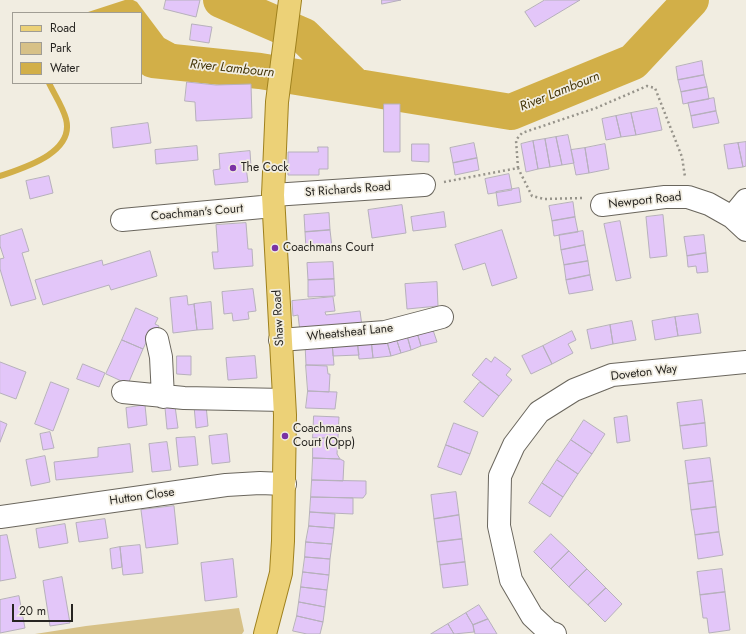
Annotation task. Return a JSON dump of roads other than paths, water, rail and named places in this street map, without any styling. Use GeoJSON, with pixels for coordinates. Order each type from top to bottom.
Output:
{"type":"FeatureCollection","features":[{"type":"Feature","properties":{"kind":"main road","name":"Shaw Road"},"geometry":{"type":"LineString","coordinates":[[265,634],[281,573],[285,484],[284,400],[273,200],[277,102],[289,3]]}},
{"type":"Feature","properties":{"kind":"street","name":"St Richards Road"},"geometry":{"type":"LineString","coordinates":[[273,200],[424,185]]}},
{"type":"Feature","properties":{"kind":"street","name":"Newport Road"},"geometry":{"type":"LineString","coordinates":[[602,206],[665,197],[688,197],[709,204],[739,223],[746,200]]}},
{"type":"Feature","properties":{"kind":"street","name":"Coachman's Court"},"geometry":{"type":"LineString","coordinates":[[122,220],[273,200]]}},
{"type":"Feature","properties":{"kind":"street","name":"Wheatsheaf Lane"},"geometry":{"type":"LineString","coordinates":[[280,340],[385,332],[442,317]]}},
{"type":"Feature","properties":{"kind":"street"},"geometry":{"type":"LineString","coordinates":[[157,339],[161,365],[163,396]]}},
{"type":"Feature","properties":{"kind":"street","name":"Doveton Way"},"geometry":{"type":"LineString","coordinates":[[550,633],[532,616],[510,580],[499,526],[500,476],[514,445],[539,412],[574,390],[612,375],[746,362]]}},
{"type":"Feature","properties":{"kind":"street"},"geometry":{"type":"LineString","coordinates":[[123,392],[163,396],[284,400]]}},
{"type":"Feature","properties":{"kind":"street","name":"Hutton Close"},"geometry":{"type":"LineString","coordinates":[[0,517],[226,485],[260,483],[285,484]]}},
{"type":"Feature","properties":{"kind":"water"},"geometry":{"type":"Polygon","coordinates":[[[125,0],[133,0],[137,2],[164,38],[186,50],[261,67],[257,81],[142,68],[142,12],[88,12],[125,0]]]}},
{"type":"Feature","properties":{"kind":"waterway","name":"River Lambourn"},"geometry":{"type":"LineString","coordinates":[[221,0],[304,36],[355,86]]}},
{"type":"Feature","properties":{"kind":"waterway","name":"River Lambourn"},"geometry":{"type":"LineString","coordinates":[[142,45],[153,60],[260,71],[511,112],[633,62],[691,0]]}},
{"type":"Feature","properties":{"kind":"waterway"},"geometry":{"type":"LineString","coordinates":[[0,176],[45,157],[55,150],[63,141],[67,131],[65,114],[50,84]]}},
{"type":"Feature","properties":{"kind":"place","name":"The Cock"},"geometry":{"type":"Point","coordinates":[233,168]}},
{"type":"Feature","properties":{"kind":"place","name":"Coachmans Court"},"geometry":{"type":"Point","coordinates":[275,248]}},
{"type":"Feature","properties":{"kind":"place","name":"Coachmans Court (Opp)"},"geometry":{"type":"Point","coordinates":[285,436]}}]}
